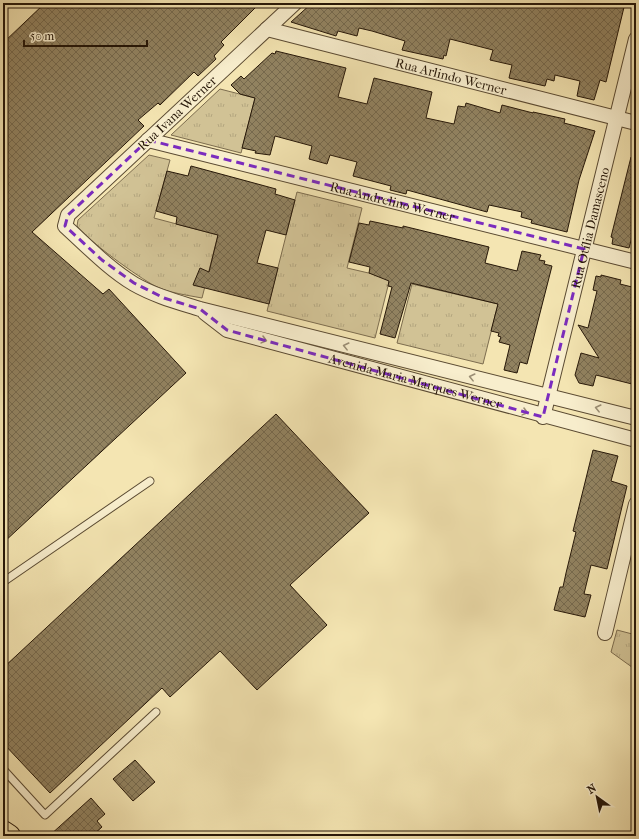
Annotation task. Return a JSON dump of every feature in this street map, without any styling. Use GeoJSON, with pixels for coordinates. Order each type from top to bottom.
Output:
{"type":"FeatureCollection","features":[{"type":"Feature","properties":{"kind":"main road"},"geometry":{"type":"LineString","coordinates":[[3,832],[9,836]]}},
{"type":"Feature","properties":{"kind":"street","name":"Rua Ivana Werner"},"geometry":{"type":"LineString","coordinates":[[65,226],[68,215],[295,3]]}},
{"type":"Feature","properties":{"kind":"street","name":"Rua Arlindo Werner"},"geometry":{"type":"LineString","coordinates":[[267,29],[636,123]]}},
{"type":"Feature","properties":{"kind":"street","name":"Rua Otília Damasceno"},"geometry":{"type":"LineString","coordinates":[[542,416],[636,39]]}},
{"type":"Feature","properties":{"kind":"street","name":"Rua Andrelino Werner"},"geometry":{"type":"LineString","coordinates":[[148,140],[636,262]]}},
{"type":"Feature","properties":{"kind":"street","name":"Avenida Maria Marques Werner"},"geometry":{"type":"LineString","coordinates":[[65,226],[102,260],[134,283],[164,298],[200,309],[636,418]]}},
{"type":"Feature","properties":{"kind":"street","name":"Avenida Maria Marques Werner"},"geometry":{"type":"LineString","coordinates":[[200,309],[227,330],[542,416],[636,440]]}},
{"type":"Feature","properties":{"kind":"street"},"geometry":{"type":"LineString","coordinates":[[605,633],[636,504]]}},
{"type":"Feature","properties":{"kind":"lane"},"geometry":{"type":"LineString","coordinates":[[3,582],[150,481]]}},
{"type":"Feature","properties":{"kind":"lane"},"geometry":{"type":"LineString","coordinates":[[3,769],[45,815],[156,712]]}},
{"type":"Feature","properties":{"kind":"highlighted area"},"geometry":{"type":"Polygon","coordinates":[[[148,140],[584,249],[543,417],[227,330],[200,309],[164,298],[134,283],[102,260],[65,226],[68,215],[148,140]]]}},
{"type":"Feature","properties":{"kind":"green space"},"geometry":{"type":"Polygon","coordinates":[[[220,89],[255,98],[241,153],[171,135],[220,89]]]}},
{"type":"Feature","properties":{"kind":"green space"},"geometry":{"type":"Polygon","coordinates":[[[149,155],[170,160],[154,218],[218,235],[202,298],[172,292],[155,286],[114,258],[91,240],[77,226],[78,220],[149,155]]]}},
{"type":"Feature","properties":{"kind":"green space"},"geometry":{"type":"Polygon","coordinates":[[[297,192],[362,208],[347,268],[390,278],[375,338],[267,311],[297,192]]]}},
{"type":"Feature","properties":{"kind":"green space"},"geometry":{"type":"Polygon","coordinates":[[[412,284],[498,304],[483,364],[397,343],[412,284]]]}},
{"type":"Feature","properties":{"kind":"green space"},"geometry":{"type":"Polygon","coordinates":[[[617,630],[636,635],[636,670],[611,652],[617,630]]]}},
{"type":"Feature","properties":{"kind":"building"},"geometry":{"type":"Polygon","coordinates":[[[45,3],[260,3],[221,42],[224,45],[214,56],[216,59],[198,76],[194,72],[160,105],[158,103],[138,120],[144,126],[32,232],[103,294],[109,289],[186,373],[3,543],[3,43],[45,3]]]}},
{"type":"Feature","properties":{"kind":"building"},"geometry":{"type":"Polygon","coordinates":[[[312,3],[591,3],[603,7],[604,3],[625,3],[606,82],[600,80],[594,100],[577,96],[580,81],[555,75],[554,81],[547,79],[545,86],[509,78],[512,65],[490,60],[493,50],[450,39],[446,56],[444,55],[443,59],[402,50],[405,41],[372,31],[359,28],[357,36],[338,31],[336,36],[291,22],[312,3]]]}},
{"type":"Feature","properties":{"kind":"building"},"geometry":{"type":"Polygon","coordinates":[[[276,51],[346,68],[338,97],[367,104],[374,78],[432,92],[426,118],[454,124],[458,106],[465,107],[466,103],[500,113],[502,105],[565,119],[564,123],[595,131],[579,180],[567,232],[531,223],[532,220],[521,217],[522,212],[489,205],[487,212],[407,190],[406,194],[390,190],[391,186],[353,176],[357,162],[330,155],[327,164],[309,159],[312,146],[275,136],[270,155],[255,153],[256,151],[242,148],[255,98],[240,94],[231,85],[241,76],[244,79],[272,53],[275,54],[276,51]]]}},
{"type":"Feature","properties":{"kind":"building"},"geometry":{"type":"Polygon","coordinates":[[[631,157],[636,157],[636,222],[629,248],[612,244],[613,238],[611,237],[631,157]]]}},
{"type":"Feature","properties":{"kind":"building"},"geometry":{"type":"Polygon","coordinates":[[[191,166],[276,189],[275,194],[295,200],[286,235],[266,230],[257,263],[278,268],[269,304],[193,285],[200,268],[209,272],[218,235],[176,224],[177,217],[156,211],[167,171],[188,176],[191,166]]]}},
{"type":"Feature","properties":{"kind":"building"},"geometry":{"type":"Polygon","coordinates":[[[370,221],[403,228],[403,226],[489,247],[485,263],[517,271],[522,251],[541,255],[539,260],[545,261],[544,264],[552,266],[527,364],[520,362],[517,373],[504,370],[510,345],[499,342],[501,337],[498,336],[499,333],[491,331],[498,304],[411,283],[395,338],[380,334],[392,287],[388,286],[389,281],[369,273],[370,267],[349,262],[359,223],[369,225],[370,221]]]}},
{"type":"Feature","properties":{"kind":"building"},"geometry":{"type":"Polygon","coordinates":[[[601,275],[621,280],[620,284],[636,288],[636,385],[596,375],[593,386],[579,383],[575,375],[581,353],[599,358],[578,325],[588,328],[597,291],[593,290],[596,276],[601,277],[601,275]]]}},
{"type":"Feature","properties":{"kind":"building"},"geometry":{"type":"Polygon","coordinates":[[[276,414],[369,513],[290,585],[327,625],[257,690],[220,651],[170,697],[162,688],[50,793],[3,743],[3,668],[276,414]]]}},
{"type":"Feature","properties":{"kind":"building"},"geometry":{"type":"Polygon","coordinates":[[[593,450],[618,456],[611,481],[627,486],[607,569],[591,565],[584,594],[591,595],[585,617],[554,610],[560,587],[563,587],[576,532],[573,531],[593,450]]]}},
{"type":"Feature","properties":{"kind":"building"},"geometry":{"type":"Polygon","coordinates":[[[135,760],[155,782],[133,801],[113,779],[135,760]]]}},
{"type":"Feature","properties":{"kind":"building"},"geometry":{"type":"Polygon","coordinates":[[[91,798],[105,814],[97,821],[102,827],[92,836],[49,836],[91,798]]]}}]}
